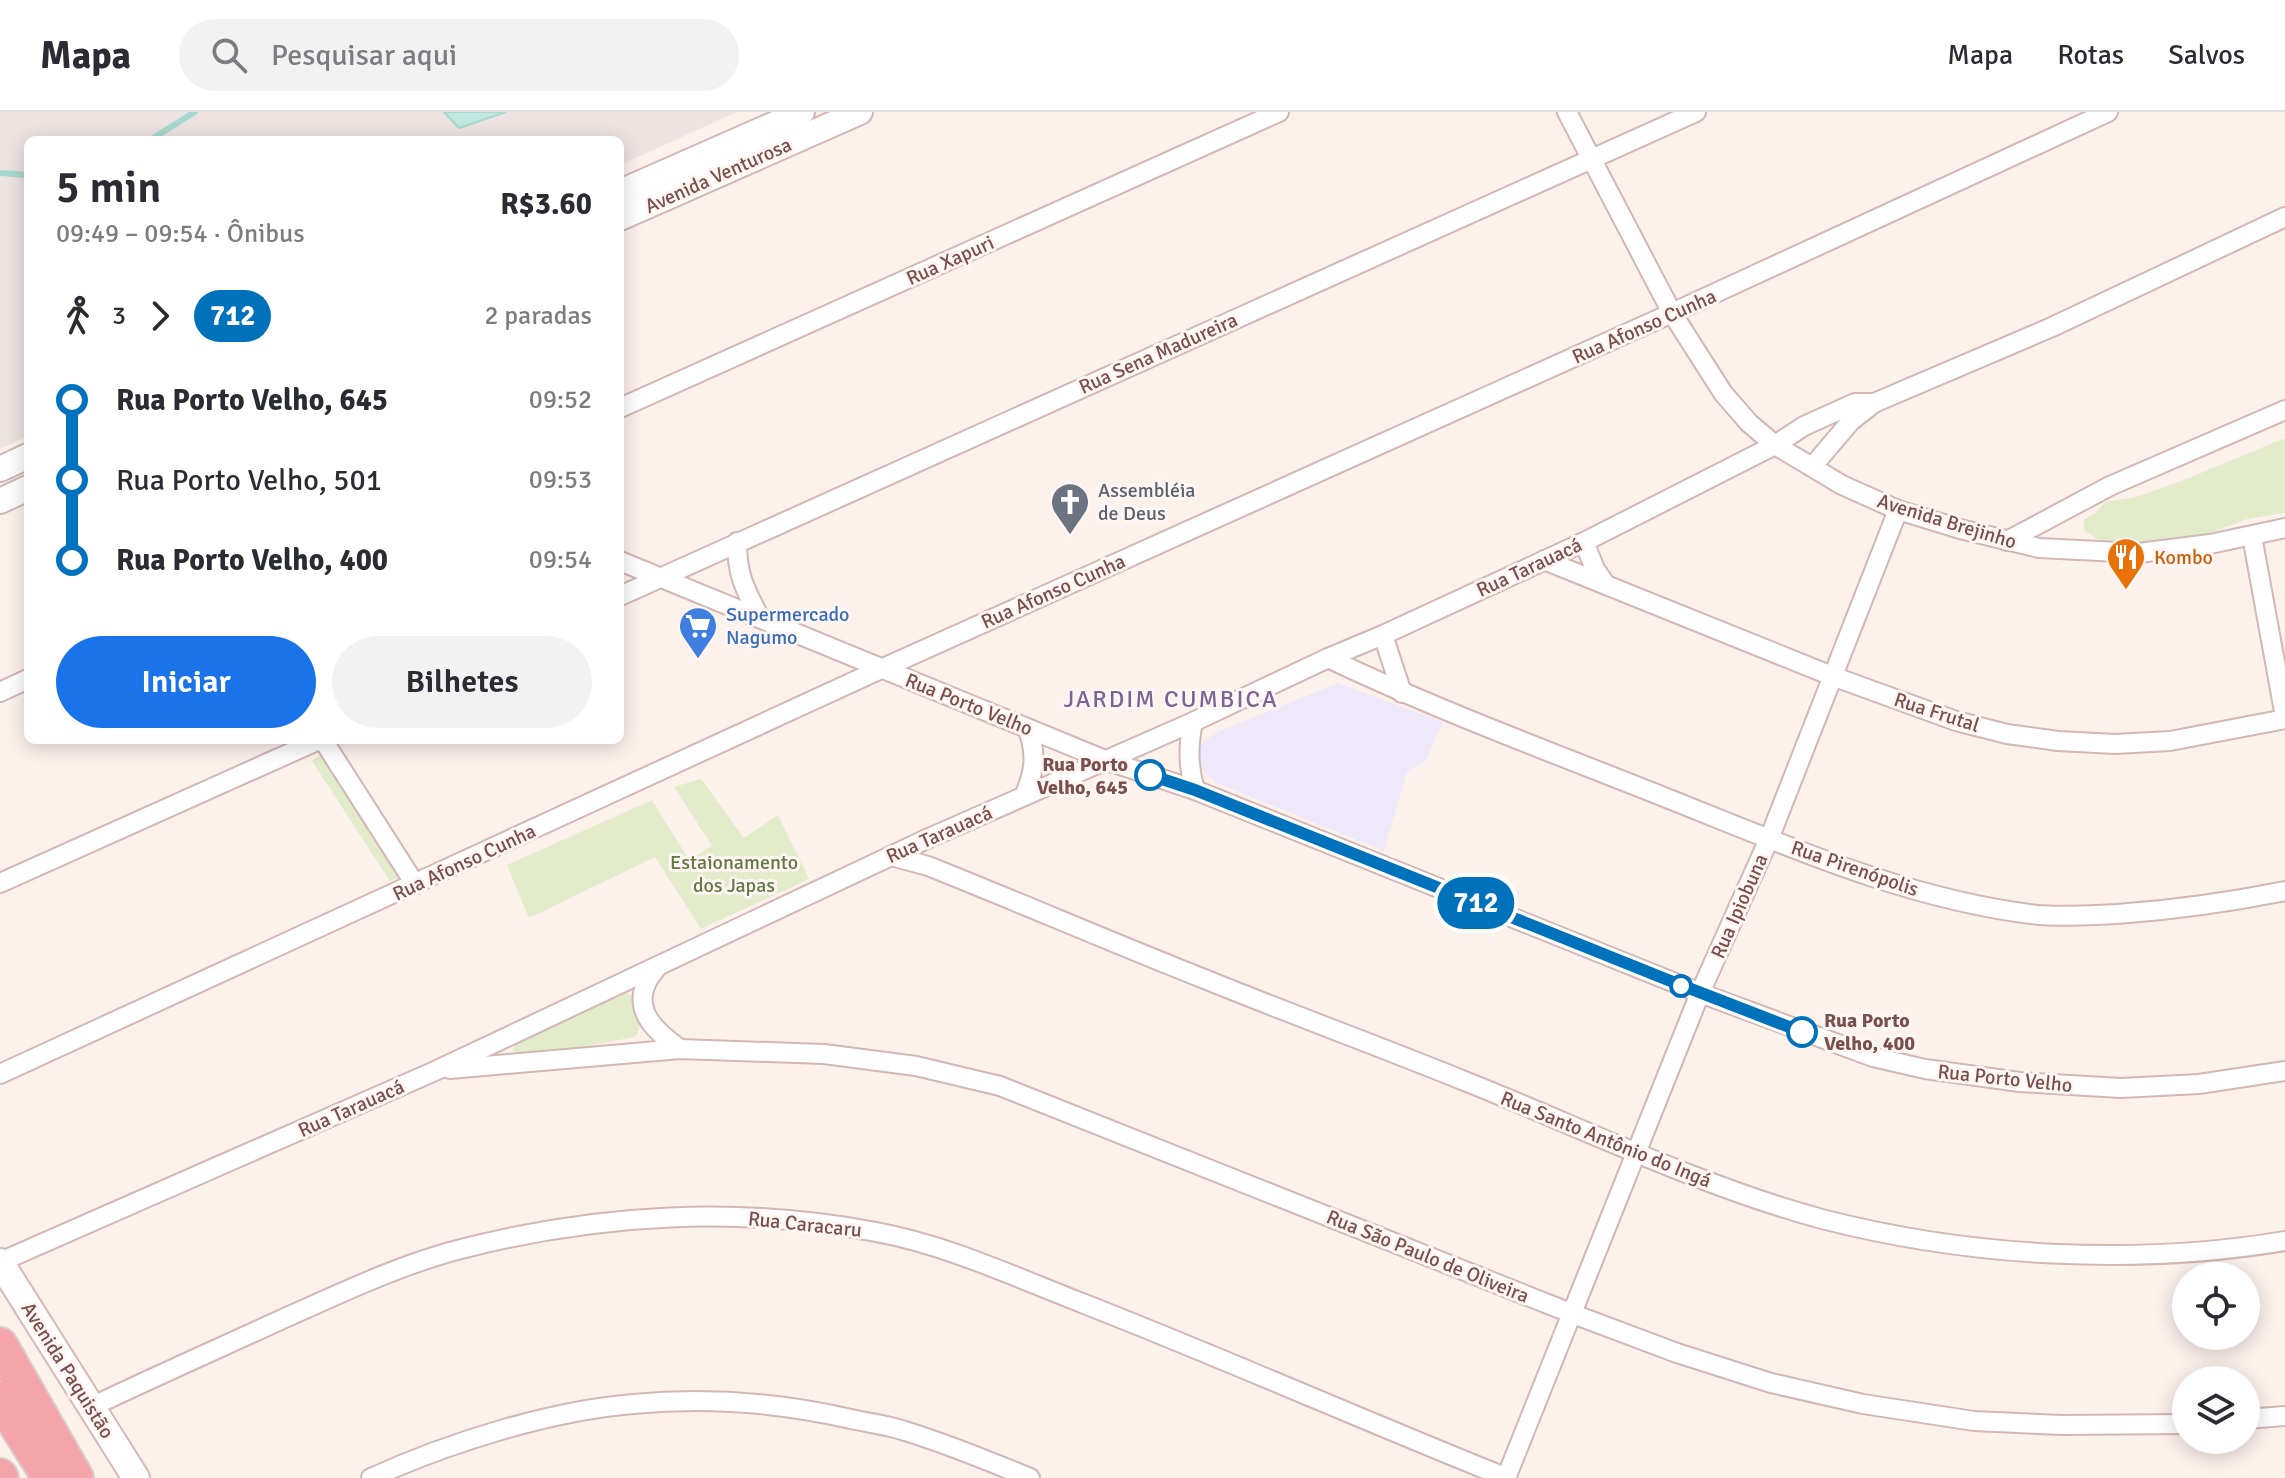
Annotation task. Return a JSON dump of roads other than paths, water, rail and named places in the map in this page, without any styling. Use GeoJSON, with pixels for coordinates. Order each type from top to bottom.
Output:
{"type":"FeatureCollection","features":[{"type":"Feature","properties":{"kind":"highway"},"geometry":{"type":"LineString","coordinates":[[0,1345],[76,1478]]}},
{"type":"Feature","properties":{"kind":"highway"},"geometry":{"type":"LineString","coordinates":[[0,1399],[50,1478]]}},
{"type":"Feature","properties":{"kind":"main road","name":"Avenida Paquistão"},"geometry":{"type":"LineString","coordinates":[[0,1262],[136,1478]]}},
{"type":"Feature","properties":{"kind":"street","name":"Avenida Venturosa"},"geometry":{"type":"LineString","coordinates":[[624,190],[802,112]]}},
{"type":"Feature","properties":{"kind":"street","name":"Avenida Venturosa"},"geometry":{"type":"LineString","coordinates":[[624,216],[860,112]]}},
{"type":"Feature","properties":{"kind":"street","name":"Rua Xapuri"},"geometry":{"type":"LineString","coordinates":[[624,406],[1279,112]]}},
{"type":"Feature","properties":{"kind":"street","name":"Avenida Brejinho"},"geometry":{"type":"LineString","coordinates":[[1567,112],[1672,313],[1723,393],[1749,423],[1775,445],[1842,485],[1898,510],[2039,548],[2139,553],[2210,544],[2285,528]]}},
{"type":"Feature","properties":{"kind":"street","name":"Rua Sena Madureira"},"geometry":{"type":"LineString","coordinates":[[624,594],[1696,112]]}},
{"type":"Feature","properties":{"kind":"street","name":"Rua Afonso Cunha"},"geometry":{"type":"LineString","coordinates":[[0,1074],[881,669],[1672,313],[2108,112]]}},
{"type":"Feature","properties":{"kind":"street","name":"Rua Tarauacá"},"geometry":{"type":"LineString","coordinates":[[1812,467],[1851,421],[1874,403],[2052,327],[2285,217]]}},
{"type":"Feature","properties":{"kind":"street","name":"Rua Tarauacá"},"geometry":{"type":"LineString","coordinates":[[0,1262],[435,1071],[929,838],[1193,722],[1584,542],[1775,445],[1804,426],[1855,403],[1874,403]]}},
{"type":"Feature","properties":{"kind":"street"},"geometry":{"type":"LineString","coordinates":[[2007,541],[2110,486],[2285,410]]}},
{"type":"Feature","properties":{"kind":"street"},"geometry":{"type":"LineString","coordinates":[[0,469],[24,458]]}},
{"type":"Feature","properties":{"kind":"street"},"geometry":{"type":"LineString","coordinates":[[0,501],[24,490]]}},
{"type":"Feature","properties":{"kind":"street","name":"Rua Ipiobuna"},"geometry":{"type":"LineString","coordinates":[[1506,1478],[1700,993],[1769,839],[1898,510]]}},
{"type":"Feature","properties":{"kind":"street"},"geometry":{"type":"LineString","coordinates":[[2252,536],[2285,718]]}},
{"type":"Feature","properties":{"kind":"street"},"geometry":{"type":"LineString","coordinates":[[737,542],[741,581],[760,618]]}},
{"type":"Feature","properties":{"kind":"street"},"geometry":{"type":"LineString","coordinates":[[1584,542],[1595,569],[1606,585]]}},
{"type":"Feature","properties":{"kind":"street","name":"Rua Frutal"},"geometry":{"type":"LineString","coordinates":[[1544,560],[1832,676],[1956,721],[2007,734],[2115,744],[2170,741],[2285,718]]}},
{"type":"Feature","properties":{"kind":"street","name":"Rua Porto Velho"},"geometry":{"type":"LineString","coordinates":[[624,563],[1105,760],[1195,790],[1700,993],[1873,1057],[1925,1069],[2020,1082],[2136,1087],[2199,1084],[2285,1071]]}},
{"type":"Feature","properties":{"kind":"street"},"geometry":{"type":"LineString","coordinates":[[1383,635],[1402,693]]}},
{"type":"Feature","properties":{"kind":"street","name":"Rua Pirenópolis"},"geometry":{"type":"LineString","coordinates":[[1328,658],[1402,693],[1769,839],[1918,890],[2041,915],[2154,911],[2244,900],[2285,891]]}},
{"type":"Feature","properties":{"kind":"street"},"geometry":{"type":"LineString","coordinates":[[0,692],[24,681]]}},
{"type":"Feature","properties":{"kind":"street"},"geometry":{"type":"LineString","coordinates":[[1193,722],[1189,764],[1195,790]]}},
{"type":"Feature","properties":{"kind":"street"},"geometry":{"type":"LineString","coordinates":[[1024,796],[1035,763],[1027,728]]}},
{"type":"Feature","properties":{"kind":"street"},"geometry":{"type":"LineString","coordinates":[[0,883],[312,744]]}},
{"type":"Feature","properties":{"kind":"street"},"geometry":{"type":"LineString","coordinates":[[324,744],[415,884]]}},
{"type":"Feature","properties":{"kind":"street","name":"Rua Santo Antônio do Ingá"},"geometry":{"type":"LineString","coordinates":[[929,838],[940,860],[959,878]]}},
{"type":"Feature","properties":{"kind":"street","name":"Rua Santo Antônio do Ingá"},"geometry":{"type":"LineString","coordinates":[[891,856],[959,878],[982,890],[1469,1083],[1638,1154],[1733,1191],[1823,1219],[1918,1239],[2056,1254],[2153,1254],[2285,1241]]}},
{"type":"Feature","properties":{"kind":"street"},"geometry":{"type":"LineString","coordinates":[[659,965],[646,984],[642,1002],[648,1020],[661,1036],[680,1049]]}},
{"type":"Feature","properties":{"kind":"street","name":"Rua São Paulo de Oliveira"},"geometry":{"type":"LineString","coordinates":[[435,1071],[680,1049],[824,1054],[916,1066],[1000,1086],[1573,1314],[1677,1353],[1771,1383],[1863,1404],[1974,1421],[2062,1425],[2172,1424]]}},
{"type":"Feature","properties":{"kind":"street","name":"Rua Caracaru"},"geometry":{"type":"LineString","coordinates":[[91,1407],[322,1302],[398,1270],[462,1248],[535,1233],[637,1219],[717,1216],[822,1223],[879,1232],[955,1253],[1114,1315],[1506,1478]]}},
{"type":"Feature","properties":{"kind":"street"},"geometry":{"type":"LineString","coordinates":[[371,1478],[416,1457],[566,1414],[632,1404],[689,1401],[759,1404],[826,1413],[903,1430],[1030,1478]]}},
{"type":"Feature","properties":{"kind":"street"},"geometry":{"type":"LineString","coordinates":[[2260,1418],[2285,1416]]}},
{"type":"Feature","properties":{"kind":"water"},"geometry":{"type":"Polygon","coordinates":[[[444,112],[506,112],[459,128],[444,112]]]}},
{"type":"Feature","properties":{"kind":"waterway"},"geometry":{"type":"LineString","coordinates":[[156,136],[195,112]]}},
{"type":"Feature","properties":{"kind":"waterway"},"geometry":{"type":"LineString","coordinates":[[0,173],[24,175]]}},
{"type":"Feature","properties":{"kind":"place","name":"Assembléia de Deus"},"geometry":{"type":"Point","coordinates":[1070,536]}},
{"type":"Feature","properties":{"kind":"place","name":"Kombo"},"geometry":{"type":"Point","coordinates":[2126,591]}},
{"type":"Feature","properties":{"kind":"place","name":"Supermercado Nagumo"},"geometry":{"type":"Point","coordinates":[698,660]}},
{"type":"Feature","properties":{"kind":"place","name":"Rua Porto Velho, 645"},"geometry":{"type":"Point","coordinates":[1150,775]}},
{"type":"Feature","properties":{"kind":"place","name":"Rua Porto Velho, 400"},"geometry":{"type":"Point","coordinates":[1802,1032]}},
{"type":"Feature","properties":{"kind":"district","name":"JARDIM CUMBICA"},"geometry":{"type":"Point","coordinates":[1171,699]}},
{"type":"Feature","properties":{"kind":"park label","name":"Estaionamento dos Japas"},"geometry":{"type":"Point","coordinates":[734,874]}}]}
